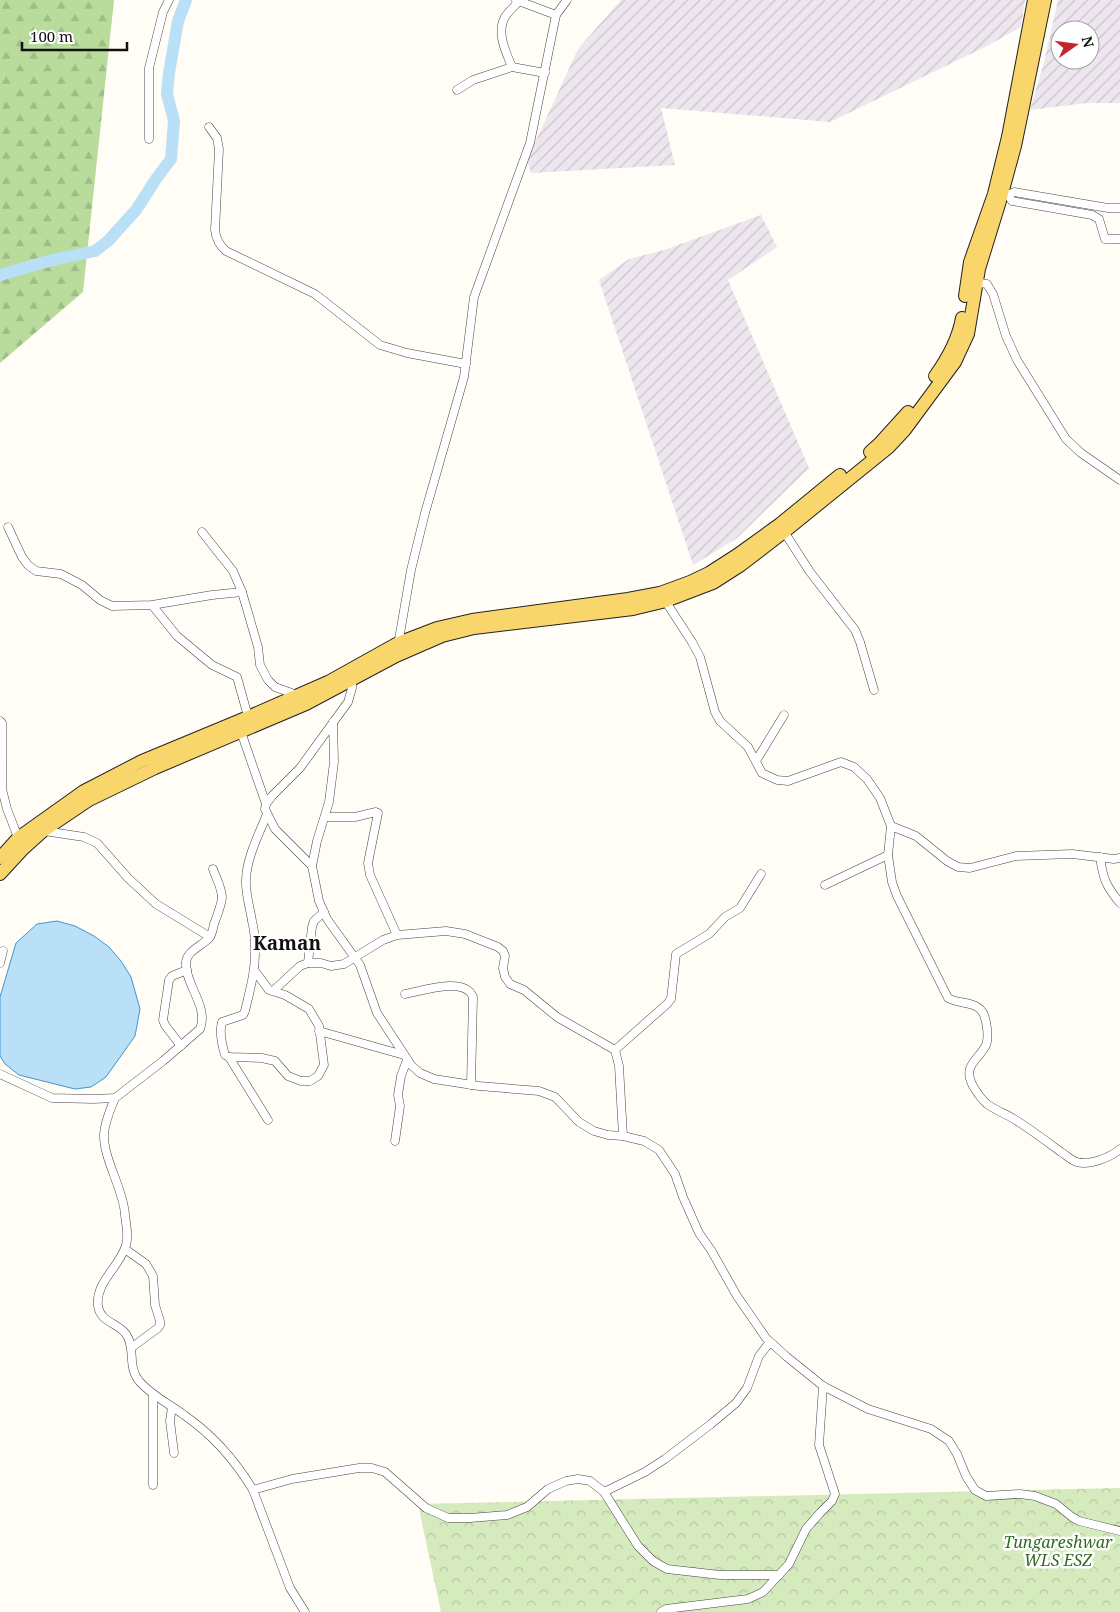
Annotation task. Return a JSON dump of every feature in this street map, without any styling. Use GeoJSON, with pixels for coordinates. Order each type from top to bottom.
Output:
{"type":"FeatureCollection","features":[{"type":"Feature","properties":{"kind":"main road"},"geometry":{"type":"LineString","coordinates":[[1001,194],[1008,137],[1034,0]]}},
{"type":"Feature","properties":{"kind":"main road"},"geometry":{"type":"LineString","coordinates":[[0,858],[84,791],[142,761],[306,704],[352,674],[437,628],[472,620],[628,599],[663,597],[709,573],[782,528],[880,444],[904,416],[953,348],[960,332],[972,281],[970,262],[1001,194],[1015,146],[1045,0]]}},
{"type":"Feature","properties":{"kind":"main road"},"geometry":{"type":"LineString","coordinates":[[247,726],[298,696],[328,682],[352,674]]}},
{"type":"Feature","properties":{"kind":"main road"},"geometry":{"type":"LineString","coordinates":[[0,874],[20,843]]}},
{"type":"Feature","properties":{"kind":"street"},"geometry":{"type":"LineString","coordinates":[[150,139],[149,68],[163,12],[169,0]]}},
{"type":"Feature","properties":{"kind":"street"},"geometry":{"type":"LineString","coordinates":[[397,649],[411,570],[425,513],[464,377],[474,297],[530,143],[556,15],[567,0]]}},
{"type":"Feature","properties":{"kind":"street"},"geometry":{"type":"LineString","coordinates":[[512,67],[502,40],[501,27],[517,1],[556,15]]}},
{"type":"Feature","properties":{"kind":"street"},"geometry":{"type":"LineString","coordinates":[[457,90],[473,80],[512,67],[545,73]]}},
{"type":"Feature","properties":{"kind":"street"},"geometry":{"type":"LineString","coordinates":[[209,127],[216,138],[219,149],[215,230],[220,246],[226,251],[315,294],[377,343],[407,353],[466,364]]}},
{"type":"Feature","properties":{"kind":"street"},"geometry":{"type":"LineString","coordinates":[[1001,194],[1014,192],[1108,208],[1120,208]]}},
{"type":"Feature","properties":{"kind":"street"},"geometry":{"type":"LineString","coordinates":[[1001,194],[1012,201],[1096,217],[1101,222],[1101,230],[1105,239],[1120,239]]}},
{"type":"Feature","properties":{"kind":"street"},"geometry":{"type":"LineString","coordinates":[[972,281],[987,284],[1017,360],[1066,439],[1081,453],[1120,480]]}},
{"type":"Feature","properties":{"kind":"street"},"geometry":{"type":"LineString","coordinates":[[8,527],[22,557],[28,565],[36,571],[61,574],[82,585],[100,600],[112,606],[152,605],[242,592]]}},
{"type":"Feature","properties":{"kind":"street"},"geometry":{"type":"LineString","coordinates":[[782,528],[810,572],[854,630],[860,642],[874,690]]}},
{"type":"Feature","properties":{"kind":"street"},"geometry":{"type":"LineString","coordinates":[[202,532],[233,571],[242,592],[258,647],[260,665],[268,680],[275,687],[298,696]]}},
{"type":"Feature","properties":{"kind":"street"},"geometry":{"type":"LineString","coordinates":[[663,597],[700,657],[715,712],[720,721],[748,747],[762,773],[777,780],[788,781],[841,762],[854,767],[880,798],[890,826],[888,855],[892,882],[897,896],[948,998],[954,1002],[970,1004],[979,1008],[984,1015],[988,1037],[986,1046],[972,1062],[970,1077],[973,1086],[987,1104],[1014,1119],[1078,1163],[1096,1162],[1112,1156],[1120,1150]]}},
{"type":"Feature","properties":{"kind":"street"},"geometry":{"type":"LineString","coordinates":[[152,605],[176,636],[212,665],[237,677],[266,804],[265,809],[274,829],[312,866]]}},
{"type":"Feature","properties":{"kind":"street"},"geometry":{"type":"LineString","coordinates":[[266,804],[300,768],[348,702],[352,688],[352,674]]}},
{"type":"Feature","properties":{"kind":"street"},"geometry":{"type":"LineString","coordinates":[[756,761],[784,715]]}},
{"type":"Feature","properties":{"kind":"street"},"geometry":{"type":"LineString","coordinates":[[0,721],[2,723],[2,789],[7,809],[20,843]]}},
{"type":"Feature","properties":{"kind":"street"},"geometry":{"type":"LineString","coordinates":[[333,722],[334,762],[329,802],[312,866],[319,901],[327,919],[360,965],[377,1014],[406,1058],[420,1074],[471,1085],[539,1090],[555,1097],[579,1122],[594,1131],[644,1141],[658,1150],[675,1174],[699,1233],[711,1250],[736,1296],[766,1338],[787,1357],[823,1386],[868,1409],[931,1429],[949,1441],[975,1490],[986,1496],[1020,1494],[1035,1496],[1056,1504],[1079,1521],[1120,1531]]}},
{"type":"Feature","properties":{"kind":"street"},"geometry":{"type":"LineString","coordinates":[[325,817],[355,817],[378,813],[368,863],[370,875],[397,935]]}},
{"type":"Feature","properties":{"kind":"street"},"geometry":{"type":"LineString","coordinates":[[267,814],[255,844],[245,880],[255,947],[254,970],[243,1015],[222,1022],[220,1028],[225,1055],[229,1057],[268,1120]]}},
{"type":"Feature","properties":{"kind":"street"},"geometry":{"type":"LineString","coordinates":[[890,826],[916,836],[958,868],[970,868],[1016,856],[1072,854],[1120,858]]}},
{"type":"Feature","properties":{"kind":"street"},"geometry":{"type":"LineString","coordinates":[[39,828],[84,837],[97,843],[128,878],[156,904],[210,937]]}},
{"type":"Feature","properties":{"kind":"street"},"geometry":{"type":"LineString","coordinates":[[825,885],[888,855]]}},
{"type":"Feature","properties":{"kind":"street"},"geometry":{"type":"LineString","coordinates":[[1100,857],[1106,885],[1120,904]]}},
{"type":"Feature","properties":{"kind":"street"},"geometry":{"type":"LineString","coordinates":[[0,1074],[52,1098],[94,1100],[115,1098],[200,1029],[202,1014],[188,979],[185,961],[189,953],[210,937],[222,898],[213,869]]}},
{"type":"Feature","properties":{"kind":"street"},"geometry":{"type":"LineString","coordinates":[[615,1050],[671,999],[676,954],[709,934],[726,917],[740,908],[761,874]]}},
{"type":"Feature","properties":{"kind":"street"},"geometry":{"type":"LineString","coordinates":[[308,963],[312,927],[314,921],[324,912]]}},
{"type":"Feature","properties":{"kind":"street"},"geometry":{"type":"LineString","coordinates":[[273,991],[295,970],[308,963],[336,966],[344,964],[383,940],[397,935],[446,931],[465,934],[498,947],[505,956],[503,968],[505,978],[510,984],[524,990],[557,1016],[615,1050],[619,1066],[623,1136]]}},
{"type":"Feature","properties":{"kind":"street"},"geometry":{"type":"LineString","coordinates":[[0,963],[3,951]]}},
{"type":"Feature","properties":{"kind":"street"},"geometry":{"type":"LineString","coordinates":[[181,1046],[165,1025],[164,1020],[169,980],[172,976],[187,970]]}},
{"type":"Feature","properties":{"kind":"street"},"geometry":{"type":"LineString","coordinates":[[229,1057],[262,1058],[275,1061],[288,1076],[301,1081],[310,1081],[318,1076],[324,1065],[319,1026],[309,1009],[285,995],[269,990],[254,970]]}},
{"type":"Feature","properties":{"kind":"street"},"geometry":{"type":"LineString","coordinates":[[405,994],[443,986],[467,990],[471,993],[473,998],[471,1085]]}},
{"type":"Feature","properties":{"kind":"street"},"geometry":{"type":"LineString","coordinates":[[319,1031],[406,1058]]}},
{"type":"Feature","properties":{"kind":"street"},"geometry":{"type":"LineString","coordinates":[[395,1141],[400,1106],[398,1095],[406,1058]]}},
{"type":"Feature","properties":{"kind":"street"},"geometry":{"type":"LineString","coordinates":[[115,1098],[106,1122],[104,1136],[109,1159],[125,1209],[127,1243],[122,1257],[102,1285],[98,1296],[100,1312],[106,1319],[125,1332],[129,1339],[132,1366],[138,1379],[153,1396],[183,1414],[214,1438],[245,1477],[253,1490],[290,1588],[305,1612]]}},
{"type":"Feature","properties":{"kind":"street"},"geometry":{"type":"LineString","coordinates":[[125,1249],[140,1259],[149,1268],[153,1276],[155,1305],[160,1321],[158,1328],[131,1348]]}},
{"type":"Feature","properties":{"kind":"street"},"geometry":{"type":"LineString","coordinates":[[604,1492],[645,1472],[665,1459],[736,1403],[747,1388],[759,1356],[770,1342]]}},
{"type":"Feature","properties":{"kind":"street"},"geometry":{"type":"LineString","coordinates":[[661,1612],[666,1609],[748,1599],[763,1592],[789,1564],[806,1530],[832,1501],[835,1494],[819,1445],[823,1386]]}},
{"type":"Feature","properties":{"kind":"street"},"geometry":{"type":"LineString","coordinates":[[153,1396],[153,1485]]}},
{"type":"Feature","properties":{"kind":"street"},"geometry":{"type":"LineString","coordinates":[[172,1407],[170,1420],[174,1454]]}},
{"type":"Feature","properties":{"kind":"street"},"geometry":{"type":"LineString","coordinates":[[253,1490],[292,1479],[360,1468],[372,1468],[385,1472],[426,1508],[448,1518],[470,1518],[508,1515],[527,1507],[548,1489],[566,1481],[578,1479],[590,1481],[604,1492],[638,1546],[653,1561],[667,1569],[720,1575],[779,1575]]}},
{"type":"Feature","properties":{"kind":"shaded area"},"geometry":{"type":"Polygon","coordinates":[[[621,0],[1025,0],[1021,27],[987,46],[830,122],[661,108],[675,165],[531,173],[527,160],[578,49],[621,0]]]}},
{"type":"Feature","properties":{"kind":"shaded area"},"geometry":{"type":"Polygon","coordinates":[[[1058,0],[1120,0],[1120,103],[1087,103],[1030,110],[1050,35],[1050,70],[1100,70],[1100,20],[1053,20],[1058,0]]]}},
{"type":"Feature","properties":{"kind":"shaded area"},"geometry":{"type":"Polygon","coordinates":[[[761,215],[777,247],[728,280],[809,468],[736,539],[693,565],[599,280],[629,259],[664,250],[761,215]]]}},
{"type":"Feature","properties":{"kind":"green space"},"geometry":{"type":"Polygon","coordinates":[[[0,0],[114,0],[83,292],[0,363],[0,0]]]}},
{"type":"Feature","properties":{"kind":"green space","name":"Tungareshwar WLS ESZ"},"geometry":{"type":"Polygon","coordinates":[[[1120,1488],[1120,1612],[441,1612],[418,1504],[1120,1488]]]}},
{"type":"Feature","properties":{"kind":"water"},"geometry":{"type":"Polygon","coordinates":[[[57,921],[75,926],[109,947],[131,977],[140,1009],[135,1036],[106,1077],[91,1087],[75,1089],[19,1075],[5,1064],[0,1056],[0,997],[16,943],[37,924],[57,921]]]}},
{"type":"Feature","properties":{"kind":"waterway"},"geometry":{"type":"LineString","coordinates":[[0,275],[52,260],[95,251],[108,241],[136,210],[171,159],[174,121],[167,94],[178,21],[186,0]]}},
{"type":"Feature","properties":{"kind":"district","name":"Kaman"},"geometry":{"type":"Point","coordinates":[287,943]}}]}
